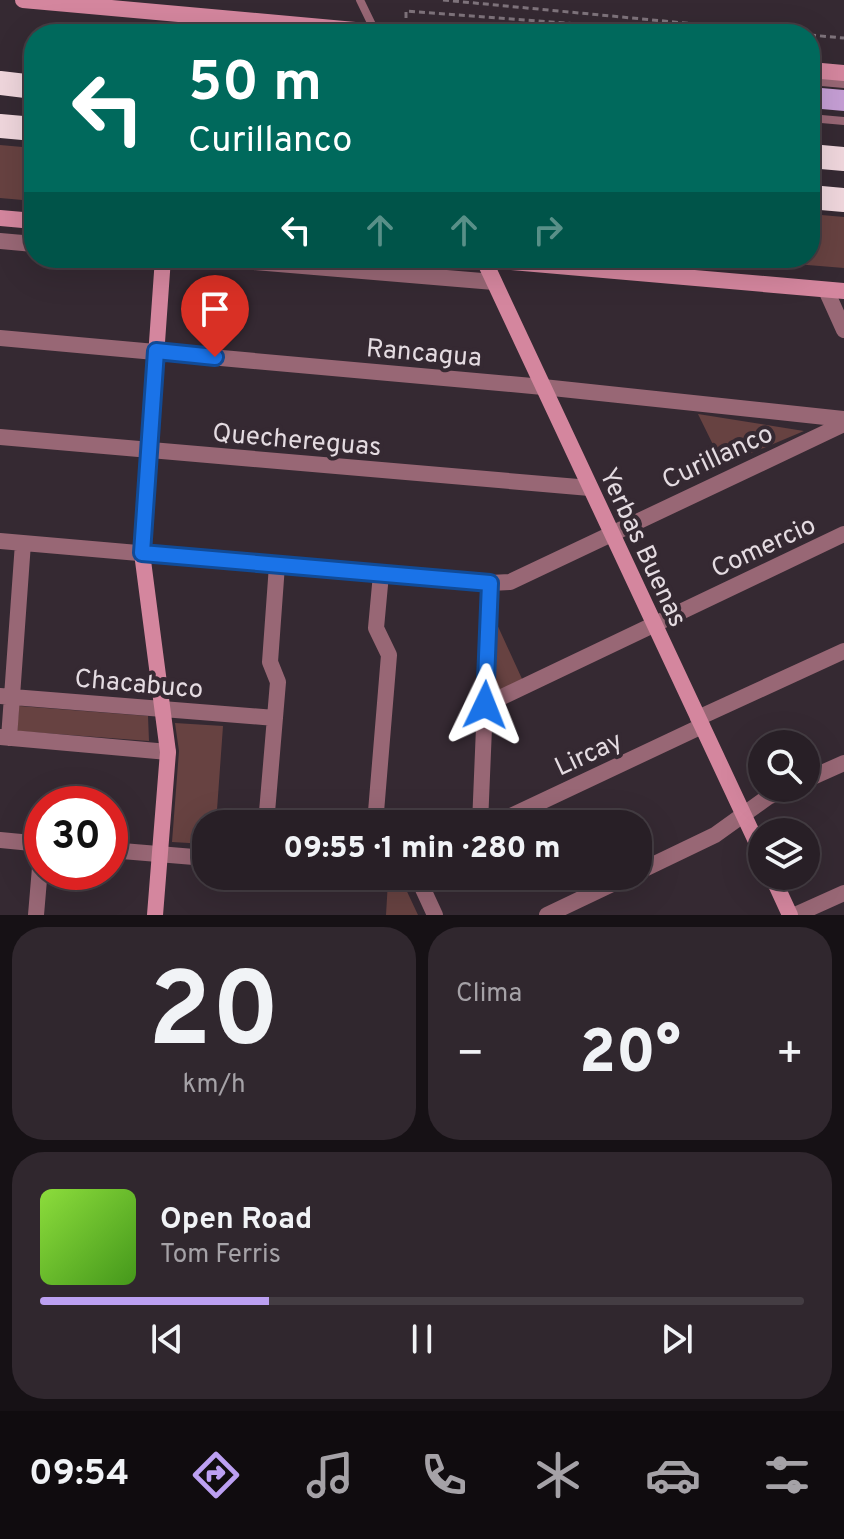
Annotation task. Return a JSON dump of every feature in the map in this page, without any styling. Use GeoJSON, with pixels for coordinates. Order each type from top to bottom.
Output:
{"type":"FeatureCollection","features":[{"type":"Feature","properties":{"kind":"highway"},"geometry":{"type":"LineString","coordinates":[[0,83],[24,85]]}},
{"type":"Feature","properties":{"kind":"highway"},"geometry":{"type":"LineString","coordinates":[[0,126],[24,128]]}},
{"type":"Feature","properties":{"kind":"highway"},"geometry":{"type":"LineString","coordinates":[[820,157],[844,159]]}},
{"type":"Feature","properties":{"kind":"highway"},"geometry":{"type":"LineString","coordinates":[[820,198],[844,200]]}},
{"type":"Feature","properties":{"kind":"street"},"geometry":{"type":"LineString","coordinates":[[23,0],[287,24]]}},
{"type":"Feature","properties":{"kind":"street"},"geometry":{"type":"LineString","coordinates":[[820,71],[844,73]]}},
{"type":"Feature","properties":{"kind":"street"},"geometry":{"type":"LineString","coordinates":[[0,218],[24,220]]}},
{"type":"Feature","properties":{"kind":"street"},"geometry":{"type":"LineString","coordinates":[[0,241],[24,243]]}},
{"type":"Feature","properties":{"kind":"street"},"geometry":{"type":"LineString","coordinates":[[155,915],[168,752],[142,553],[162,268]]}},
{"type":"Feature","properties":{"kind":"street"},"geometry":{"type":"LineString","coordinates":[[327,268],[494,282]]}},
{"type":"Feature","properties":{"kind":"street","name":"Yerbas Buenas"},"geometry":{"type":"LineString","coordinates":[[488,268],[748,825]]}},
{"type":"Feature","properties":{"kind":"street"},"geometry":{"type":"LineString","coordinates":[[575,268],[844,291]]}},
{"type":"Feature","properties":{"kind":"street"},"geometry":{"type":"LineString","coordinates":[[826,290],[844,330]]}},
{"type":"Feature","properties":{"kind":"street","name":"Rancagua"},"geometry":{"type":"LineString","coordinates":[[0,338],[543,387],[844,421]]}},
{"type":"Feature","properties":{"kind":"street","name":"Curillanco"},"geometry":{"type":"LineString","coordinates":[[0,541],[490,583],[518,579],[844,421]]}},
{"type":"Feature","properties":{"kind":"street","name":"Quechereguas"},"geometry":{"type":"LineString","coordinates":[[0,437],[590,488]]}},
{"type":"Feature","properties":{"kind":"street","name":"Comercio"},"geometry":{"type":"LineString","coordinates":[[485,705],[844,534]]}},
{"type":"Feature","properties":{"kind":"street"},"geometry":{"type":"LineString","coordinates":[[23,543],[4,737],[168,752]]}},
{"type":"Feature","properties":{"kind":"street"},"geometry":{"type":"LineString","coordinates":[[267,810],[278,682],[270,662],[277,565]]}},
{"type":"Feature","properties":{"kind":"street"},"geometry":{"type":"LineString","coordinates":[[376,810],[389,655],[376,628],[381,574]]}},
{"type":"Feature","properties":{"kind":"street"},"geometry":{"type":"LineString","coordinates":[[481,810],[490,583]]}},
{"type":"Feature","properties":{"kind":"street","name":"Lircay"},"geometry":{"type":"LineString","coordinates":[[522,810],[844,651]]}},
{"type":"Feature","properties":{"kind":"street","name":"Chacabuco"},"geometry":{"type":"LineString","coordinates":[[6,696],[275,718]]}},
{"type":"Feature","properties":{"kind":"street"},"geometry":{"type":"LineString","coordinates":[[820,774],[844,763]]}},
{"type":"Feature","properties":{"kind":"street"},"geometry":{"type":"LineString","coordinates":[[652,865],[715,835],[761,802]]}},
{"type":"Feature","properties":{"kind":"street"},"geometry":{"type":"LineString","coordinates":[[0,840],[24,842]]}},
{"type":"Feature","properties":{"kind":"street"},"geometry":{"type":"LineString","coordinates":[[128,852],[192,857]]}},
{"type":"Feature","properties":{"kind":"street"},"geometry":{"type":"LineString","coordinates":[[36,915],[38,890]]}},
{"type":"Feature","properties":{"kind":"street"},"geometry":{"type":"LineString","coordinates":[[423,890],[435,915]]}},
{"type":"Feature","properties":{"kind":"street"},"geometry":{"type":"LineString","coordinates":[[547,915],[600,890]]}},
{"type":"Feature","properties":{"kind":"street"},"geometry":{"type":"LineString","coordinates":[[779,890],[792,915],[844,893]]}},
{"type":"Feature","properties":{"kind":"lane"},"geometry":{"type":"LineString","coordinates":[[360,0],[371,24]]}},
{"type":"Feature","properties":{"kind":"lane"},"geometry":{"type":"LineString","coordinates":[[820,82],[844,84]]}},
{"type":"Feature","properties":{"kind":"lane"},"geometry":{"type":"LineString","coordinates":[[820,119],[844,121]]}},
{"type":"Feature","properties":{"kind":"path"},"geometry":{"type":"LineString","coordinates":[[443,0],[695,24]]}},
{"type":"Feature","properties":{"kind":"path"},"geometry":{"type":"LineString","coordinates":[[403,24],[406,11],[571,24]]}},
{"type":"Feature","properties":{"kind":"path"},"geometry":{"type":"LineString","coordinates":[[820,36],[844,38]]}},
{"type":"Feature","properties":{"kind":"shaded area"},"geometry":{"type":"Polygon","coordinates":[[[0,145],[24,147],[24,200],[0,198],[0,145]]]}},
{"type":"Feature","properties":{"kind":"shaded area"},"geometry":{"type":"Polygon","coordinates":[[[820,215],[844,217],[844,268],[820,266],[820,215]]]}},
{"type":"Feature","properties":{"kind":"shaded area"},"geometry":{"type":"Polygon","coordinates":[[[698,414],[804,431],[723,465],[698,414]]]}},
{"type":"Feature","properties":{"kind":"shaded area"},"geometry":{"type":"Polygon","coordinates":[[[490,609],[523,681],[490,697],[490,609]]]}},
{"type":"Feature","properties":{"kind":"shaded area"},"geometry":{"type":"Polygon","coordinates":[[[19,706],[148,716],[149,741],[17,731],[19,706]]]}},
{"type":"Feature","properties":{"kind":"shaded area"},"geometry":{"type":"Polygon","coordinates":[[[175,723],[223,726],[217,810],[192,810],[192,843],[172,842],[179,751],[175,723]]]}},
{"type":"Feature","properties":{"kind":"shaded area"},"geometry":{"type":"Polygon","coordinates":[[[387,890],[406,890],[418,915],[386,915],[387,890]]]}},
{"type":"Feature","properties":{"kind":"building"},"geometry":{"type":"Polygon","coordinates":[[[820,88],[844,90],[844,111],[820,109],[820,88]]]}},
{"type":"Feature","properties":{"kind":"route"},"geometry":{"type":"LineString","coordinates":[[215,357],[156,351],[142,553],[490,583],[485,705]]}}]}
